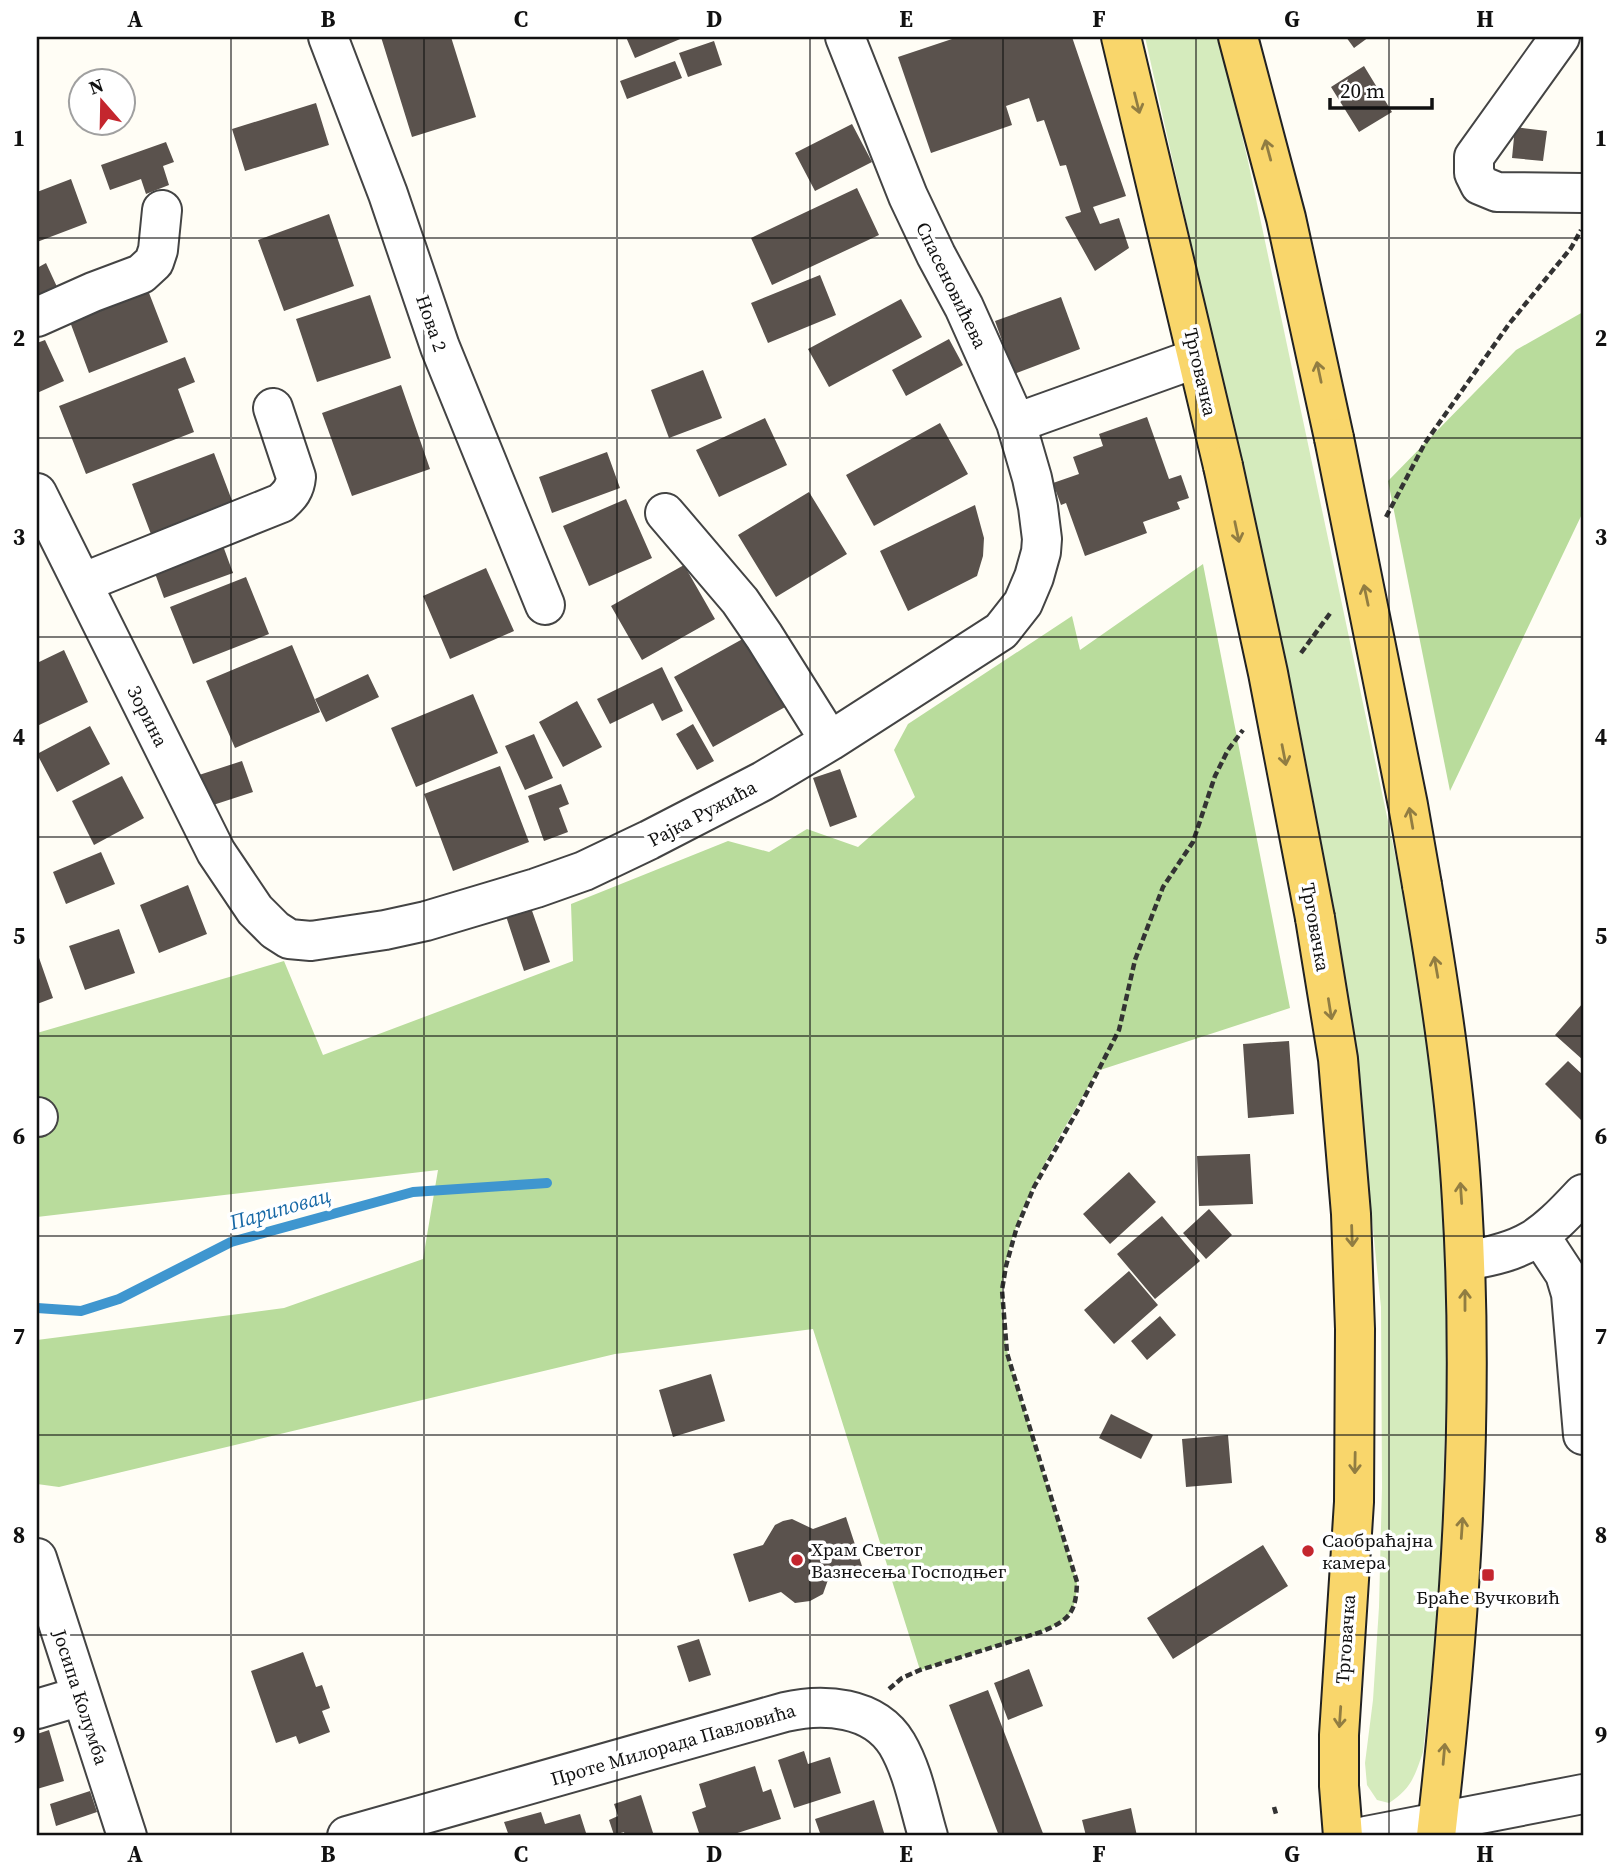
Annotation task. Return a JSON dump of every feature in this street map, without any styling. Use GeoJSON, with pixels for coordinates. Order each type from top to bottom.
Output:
{"type":"FeatureCollection","features":[{"type":"Feature","properties":{"kind":"main road","name":"Трговачка"},"geometry":{"type":"LineString","coordinates":[[1121,37],[1223,466],[1268,673],[1315,918],[1338,1059],[1351,1214],[1356,1460],[1339,1734],[1343,1836]]}},
{"type":"Feature","properties":{"kind":"main road"},"geometry":{"type":"LineString","coordinates":[[1238,37],[1286,218],[1334,438],[1409,805],[1444,1013],[1458,1147],[1465,1261],[1465,1494],[1437,1829]]}},
{"type":"Feature","properties":{"kind":"street","name":"Нова 2"},"geometry":{"type":"LineString","coordinates":[[328,37],[383,181],[440,347],[545,605]]}},
{"type":"Feature","properties":{"kind":"street","name":"Спасеновићева"},"geometry":{"type":"LineString","coordinates":[[845,37],[908,196],[970,318],[1016,423],[1032,478],[1042,539]]}},
{"type":"Feature","properties":{"kind":"street"},"geometry":{"type":"LineString","coordinates":[[1560,37],[1474,157],[1474,173],[1480,186],[1497,192],[1583,193]]}},
{"type":"Feature","properties":{"kind":"street"},"geometry":{"type":"LineString","coordinates":[[37,317],[141,274],[154,262],[158,250],[162,210]]}},
{"type":"Feature","properties":{"kind":"street"},"geometry":{"type":"LineString","coordinates":[[1016,423],[1197,358]]}},
{"type":"Feature","properties":{"kind":"street"},"geometry":{"type":"LineString","coordinates":[[82,583],[281,503],[289,496],[295,487],[296,477],[273,408]]}},
{"type":"Feature","properties":{"kind":"street","name":"Зорина"},"geometry":{"type":"LineString","coordinates":[[37,493],[216,852],[255,910],[275,930]]}},
{"type":"Feature","properties":{"kind":"street"},"geometry":{"type":"LineString","coordinates":[[665,513],[740,601],[830,741]]}},
{"type":"Feature","properties":{"kind":"street","name":"Рајка Ружића"},"geometry":{"type":"LineString","coordinates":[[275,930],[289,939],[312,941],[426,921],[584,871],[649,841],[763,781],[830,741],[1000,631],[1023,604],[1030,589],[1042,539]]}},
{"type":"Feature","properties":{"kind":"street"},"geometry":{"type":"LineString","coordinates":[[1465,1261],[1505,1253],[1540,1236],[1583,1194]]}},
{"type":"Feature","properties":{"kind":"street"},"geometry":{"type":"LineString","coordinates":[[1540,1236],[1564,1274],[1571,1294],[1583,1435]]}},
{"type":"Feature","properties":{"kind":"street","name":"Јосипа Колумба"},"geometry":{"type":"LineString","coordinates":[[37,1558],[127,1836]]}},
{"type":"Feature","properties":{"kind":"street"},"geometry":{"type":"LineString","coordinates":[[37,1709],[81,1696]]}},
{"type":"Feature","properties":{"kind":"street","name":"Проте Милорада Павловића"},"geometry":{"type":"LineString","coordinates":[[347,1836],[785,1712],[818,1706],[857,1713],[881,1726],[895,1741],[909,1773],[928,1836]]}},
{"type":"Feature","properties":{"kind":"street"},"geometry":{"type":"LineString","coordinates":[[1366,1836],[1437,1829],[1583,1794]]}},
{"type":"Feature","properties":{"kind":"path"},"geometry":{"type":"LineString","coordinates":[[1382,526],[1425,443],[1509,324],[1572,248],[1583,222]]}},
{"type":"Feature","properties":{"kind":"path"},"geometry":{"type":"LineString","coordinates":[[1294,662],[1335,607]]}},
{"type":"Feature","properties":{"kind":"path"},"geometry":{"type":"LineString","coordinates":[[857,1713],[902,1678],[1041,1632],[1058,1625],[1071,1615],[1077,1599],[1077,1582],[1007,1353],[1002,1290],[1006,1266],[1016,1230],[1034,1187],[1119,1030],[1135,960],[1163,887],[1193,842],[1215,776],[1228,750],[1245,728]]}},
{"type":"Feature","properties":{"kind":"path"},"geometry":{"type":"LineString","coordinates":[[1274,1807],[1276,1814]]}},
{"type":"Feature","properties":{"kind":"green space"},"geometry":{"type":"Polygon","coordinates":[[[1145,37],[1219,38],[1248,161],[1403,892],[1426,1022],[1445,1211],[1449,1317],[1439,1607],[1423,1752],[1411,1781],[1389,1803],[1377,1800],[1367,1785],[1365,1763],[1373,1700],[1379,1607],[1382,1487],[1381,1307],[1353,1035],[1334,909],[1298,720],[1145,37]]]}},
{"type":"Feature","properties":{"kind":"green space"},"geometry":{"type":"Polygon","coordinates":[[[1583,312],[1583,512],[1450,791],[1388,481],[1516,350],[1583,312]]]}},
{"type":"Feature","properties":{"kind":"green space"},"geometry":{"type":"Polygon","coordinates":[[[1203,564],[1290,1008],[1097,1071],[1038,1176],[1014,1232],[1002,1289],[1005,1339],[1012,1371],[1077,1582],[1073,1609],[1058,1624],[1041,1632],[920,1670],[813,1329],[615,1354],[59,1487],[37,1484],[37,1340],[284,1308],[423,1259],[438,1170],[37,1217],[37,1033],[284,961],[323,1055],[573,961],[571,904],[728,841],[769,852],[807,829],[858,847],[915,797],[894,750],[908,724],[1072,616],[1080,650],[1203,564]]]}},
{"type":"Feature","properties":{"kind":"building"},"geometry":{"type":"Polygon","coordinates":[[[381,37],[451,37],[476,117],[412,137],[381,37]]]}},
{"type":"Feature","properties":{"kind":"building"},"geometry":{"type":"Polygon","coordinates":[[[626,37],[685,37],[635,58],[626,37]]]}},
{"type":"Feature","properties":{"kind":"building"},"geometry":{"type":"Polygon","coordinates":[[[958,37],[1072,37],[1126,196],[1093,207],[1100,224],[1119,218],[1129,248],[1095,271],[1065,217],[1081,212],[1066,165],[1060,166],[1044,120],[1037,122],[1029,98],[1006,106],[1012,125],[931,153],[898,57],[958,37]]]}},
{"type":"Feature","properties":{"kind":"building"},"geometry":{"type":"Polygon","coordinates":[[[1346,37],[1369,37],[1354,48],[1346,37]]]}},
{"type":"Feature","properties":{"kind":"building"},"geometry":{"type":"Polygon","coordinates":[[[714,41],[722,65],[688,77],[679,53],[714,41]]]}},
{"type":"Feature","properties":{"kind":"building"},"geometry":{"type":"Polygon","coordinates":[[[675,61],[682,78],[627,99],[620,81],[675,61]]]}},
{"type":"Feature","properties":{"kind":"building"},"geometry":{"type":"Polygon","coordinates":[[[1364,66],[1392,112],[1359,132],[1331,87],[1364,66]]]}},
{"type":"Feature","properties":{"kind":"building"},"geometry":{"type":"Polygon","coordinates":[[[316,103],[329,145],[245,171],[232,129],[316,103]]]}},
{"type":"Feature","properties":{"kind":"building"},"geometry":{"type":"Polygon","coordinates":[[[852,124],[872,162],[815,191],[795,153],[852,124]]]}},
{"type":"Feature","properties":{"kind":"building"},"geometry":{"type":"Polygon","coordinates":[[[1515,127],[1547,131],[1543,161],[1512,158],[1515,127]]]}},
{"type":"Feature","properties":{"kind":"building"},"geometry":{"type":"Polygon","coordinates":[[[166,142],[174,162],[163,166],[169,185],[146,194],[141,179],[110,190],[101,165],[166,142]]]}},
{"type":"Feature","properties":{"kind":"building"},"geometry":{"type":"Polygon","coordinates":[[[71,179],[87,223],[37,242],[37,192],[71,179]]]}},
{"type":"Feature","properties":{"kind":"building"},"geometry":{"type":"Polygon","coordinates":[[[857,188],[879,235],[772,285],[751,238],[857,188]]]}},
{"type":"Feature","properties":{"kind":"building"},"geometry":{"type":"Polygon","coordinates":[[[329,214],[354,286],[284,311],[258,240],[329,214]]]}},
{"type":"Feature","properties":{"kind":"building"},"geometry":{"type":"Polygon","coordinates":[[[46,263],[58,289],[37,299],[37,268],[46,263]]]}},
{"type":"Feature","properties":{"kind":"building"},"geometry":{"type":"Polygon","coordinates":[[[820,275],[836,315],[768,343],[751,303],[820,275]]]}},
{"type":"Feature","properties":{"kind":"building"},"geometry":{"type":"Polygon","coordinates":[[[144,280],[168,342],[89,373],[66,311],[144,280]]]}},
{"type":"Feature","properties":{"kind":"building"},"geometry":{"type":"Polygon","coordinates":[[[370,295],[391,358],[317,382],[296,319],[370,295]]]}},
{"type":"Feature","properties":{"kind":"building"},"geometry":{"type":"Polygon","coordinates":[[[1061,297],[1080,349],[1014,374],[995,321],[1061,297]]]}},
{"type":"Feature","properties":{"kind":"building"},"geometry":{"type":"Polygon","coordinates":[[[901,299],[922,337],[829,387],[808,349],[901,299]]]}},
{"type":"Feature","properties":{"kind":"building"},"geometry":{"type":"Polygon","coordinates":[[[949,339],[963,365],[906,396],[892,370],[949,339]]]}},
{"type":"Feature","properties":{"kind":"building"},"geometry":{"type":"Polygon","coordinates":[[[45,340],[64,381],[37,393],[37,343],[45,340]]]}},
{"type":"Feature","properties":{"kind":"building"},"geometry":{"type":"Polygon","coordinates":[[[185,357],[195,382],[178,389],[194,432],[86,474],[59,406],[185,357]]]}},
{"type":"Feature","properties":{"kind":"building"},"geometry":{"type":"Polygon","coordinates":[[[703,370],[722,418],[669,438],[651,390],[703,370]]]}},
{"type":"Feature","properties":{"kind":"building"},"geometry":{"type":"Polygon","coordinates":[[[401,385],[430,469],[352,496],[322,413],[401,385]]]}},
{"type":"Feature","properties":{"kind":"building"},"geometry":{"type":"Polygon","coordinates":[[[1147,417],[1169,479],[1181,475],[1189,498],[1177,502],[1180,509],[1143,522],[1147,533],[1085,556],[1066,503],[1061,505],[1053,483],[1079,474],[1073,457],[1103,446],[1099,434],[1147,417]]]}},
{"type":"Feature","properties":{"kind":"building"},"geometry":{"type":"Polygon","coordinates":[[[765,418],[787,465],[719,497],[696,450],[765,418]]]}},
{"type":"Feature","properties":{"kind":"building"},"geometry":{"type":"Polygon","coordinates":[[[940,423],[968,474],[874,526],[846,475],[940,423]]]}},
{"type":"Feature","properties":{"kind":"building"},"geometry":{"type":"Polygon","coordinates":[[[607,452],[620,488],[552,513],[539,477],[607,452]]]}},
{"type":"Feature","properties":{"kind":"building"},"geometry":{"type":"Polygon","coordinates":[[[214,453],[236,511],[154,542],[132,484],[214,453]]]}},
{"type":"Feature","properties":{"kind":"building"},"geometry":{"type":"Polygon","coordinates":[[[809,492],[847,554],[776,597],[738,535],[809,492]]]}},
{"type":"Feature","properties":{"kind":"building"},"geometry":{"type":"Polygon","coordinates":[[[626,499],[652,558],[589,586],[563,526],[626,499]]]}},
{"type":"Feature","properties":{"kind":"building"},"geometry":{"type":"Polygon","coordinates":[[[975,505],[984,538],[983,556],[977,576],[908,611],[880,551],[975,505]]]}},
{"type":"Feature","properties":{"kind":"building"},"geometry":{"type":"Polygon","coordinates":[[[222,543],[233,573],[164,598],[153,568],[222,543]]]}},
{"type":"Feature","properties":{"kind":"building"},"geometry":{"type":"Polygon","coordinates":[[[684,565],[715,619],[642,660],[611,606],[684,565]]]}},
{"type":"Feature","properties":{"kind":"building"},"geometry":{"type":"Polygon","coordinates":[[[486,568],[514,631],[450,659],[423,596],[486,568]]]}},
{"type":"Feature","properties":{"kind":"building"},"geometry":{"type":"Polygon","coordinates":[[[246,577],[269,634],[193,664],[170,607],[246,577]]]}},
{"type":"Feature","properties":{"kind":"building"},"geometry":{"type":"Polygon","coordinates":[[[748,636],[787,706],[713,747],[674,677],[748,636]]]}},
{"type":"Feature","properties":{"kind":"building"},"geometry":{"type":"Polygon","coordinates":[[[292,645],[320,712],[235,748],[206,681],[292,645]]]}},
{"type":"Feature","properties":{"kind":"building"},"geometry":{"type":"Polygon","coordinates":[[[64,650],[88,702],[37,726],[37,663],[64,650]]]}},
{"type":"Feature","properties":{"kind":"building"},"geometry":{"type":"Polygon","coordinates":[[[662,667],[683,711],[662,721],[653,703],[610,724],[597,699],[662,667]]]}},
{"type":"Feature","properties":{"kind":"building"},"geometry":{"type":"Polygon","coordinates":[[[368,674],[379,697],[326,722],[315,699],[368,674]]]}},
{"type":"Feature","properties":{"kind":"building"},"geometry":{"type":"Polygon","coordinates":[[[473,694],[498,753],[416,787],[391,728],[473,694]]]}},
{"type":"Feature","properties":{"kind":"building"},"geometry":{"type":"Polygon","coordinates":[[[577,701],[602,747],[563,767],[539,722],[577,701]]]}},
{"type":"Feature","properties":{"kind":"building"},"geometry":{"type":"Polygon","coordinates":[[[693,724],[714,761],[697,770],[676,734],[693,724]]]}},
{"type":"Feature","properties":{"kind":"building"},"geometry":{"type":"Polygon","coordinates":[[[90,726],[110,764],[57,792],[37,754],[90,726]]]}},
{"type":"Feature","properties":{"kind":"building"},"geometry":{"type":"Polygon","coordinates":[[[534,734],[553,778],[525,790],[505,746],[534,734]]]}},
{"type":"Feature","properties":{"kind":"building"},"geometry":{"type":"Polygon","coordinates":[[[242,761],[253,792],[210,806],[199,775],[242,761]]]}},
{"type":"Feature","properties":{"kind":"building"},"geometry":{"type":"Polygon","coordinates":[[[500,766],[529,842],[453,871],[424,794],[500,766]]]}},
{"type":"Feature","properties":{"kind":"building"},"geometry":{"type":"Polygon","coordinates":[[[840,769],[857,817],[830,827],[813,778],[840,769]]]}},
{"type":"Feature","properties":{"kind":"building"},"geometry":{"type":"Polygon","coordinates":[[[122,776],[144,818],[94,845],[72,801],[122,776]]]}},
{"type":"Feature","properties":{"kind":"building"},"geometry":{"type":"Polygon","coordinates":[[[561,784],[569,804],[559,808],[568,832],[544,841],[528,796],[561,784]]]}},
{"type":"Feature","properties":{"kind":"building"},"geometry":{"type":"Polygon","coordinates":[[[101,852],[115,884],[66,904],[53,872],[101,852]]]}},
{"type":"Feature","properties":{"kind":"building"},"geometry":{"type":"Polygon","coordinates":[[[188,885],[207,934],[159,953],[140,905],[188,885]]]}},
{"type":"Feature","properties":{"kind":"building"},"geometry":{"type":"Polygon","coordinates":[[[530,905],[550,962],[524,971],[505,913],[530,905]]]}},
{"type":"Feature","properties":{"kind":"building"},"geometry":{"type":"Polygon","coordinates":[[[119,929],[135,973],[85,990],[69,946],[119,929]]]}},
{"type":"Feature","properties":{"kind":"building"},"geometry":{"type":"Polygon","coordinates":[[[37,952],[53,998],[37,1004],[37,952]]]}},
{"type":"Feature","properties":{"kind":"building"},"geometry":{"type":"Polygon","coordinates":[[[1583,1003],[1583,1060],[1555,1035],[1583,1003]]]}},
{"type":"Feature","properties":{"kind":"building"},"geometry":{"type":"Polygon","coordinates":[[[1289,1041],[1294,1114],[1248,1118],[1243,1044],[1289,1041]]]}},
{"type":"Feature","properties":{"kind":"building"},"geometry":{"type":"Polygon","coordinates":[[[1568,1061],[1583,1075],[1583,1122],[1545,1084],[1568,1061]]]}},
{"type":"Feature","properties":{"kind":"building"},"geometry":{"type":"Polygon","coordinates":[[[1250,1154],[1253,1204],[1199,1206],[1197,1156],[1250,1154]]]}},
{"type":"Feature","properties":{"kind":"building"},"geometry":{"type":"Polygon","coordinates":[[[1129,1172],[1156,1202],[1110,1244],[1083,1214],[1129,1172]]]}},
{"type":"Feature","properties":{"kind":"building"},"geometry":{"type":"Polygon","coordinates":[[[1209,1209],[1232,1235],[1206,1259],[1183,1233],[1209,1209]]]}},
{"type":"Feature","properties":{"kind":"building"},"geometry":{"type":"Polygon","coordinates":[[[1162,1216],[1200,1261],[1155,1299],[1117,1254],[1162,1216]]]}},
{"type":"Feature","properties":{"kind":"building"},"geometry":{"type":"Polygon","coordinates":[[[1129,1271],[1158,1305],[1114,1344],[1084,1310],[1129,1271]]]}},
{"type":"Feature","properties":{"kind":"building"},"geometry":{"type":"Polygon","coordinates":[[[1160,1316],[1176,1335],[1147,1360],[1131,1341],[1160,1316]]]}},
{"type":"Feature","properties":{"kind":"building"},"geometry":{"type":"Polygon","coordinates":[[[711,1374],[725,1421],[673,1437],[659,1390],[711,1374]]]}},
{"type":"Feature","properties":{"kind":"building"},"geometry":{"type":"Polygon","coordinates":[[[1111,1414],[1153,1435],[1141,1459],[1099,1438],[1111,1414]]]}},
{"type":"Feature","properties":{"kind":"building"},"geometry":{"type":"Polygon","coordinates":[[[1228,1435],[1232,1483],[1186,1487],[1182,1439],[1228,1435]]]}},
{"type":"Feature","properties":{"kind":"building","name":"Храм Светог Вазнесења Господњег"},"geometry":{"type":"Polygon","coordinates":[[[846,1517],[862,1566],[829,1577],[823,1594],[810,1601],[795,1603],[781,1592],[749,1602],[733,1554],[763,1545],[775,1525],[783,1521],[792,1519],[813,1529],[846,1517]]]}},
{"type":"Feature","properties":{"kind":"building"},"geometry":{"type":"Polygon","coordinates":[[[1263,1545],[1288,1586],[1173,1659],[1147,1618],[1263,1545]]]}},
{"type":"Feature","properties":{"kind":"building"},"geometry":{"type":"Polygon","coordinates":[[[699,1639],[711,1675],[689,1682],[677,1646],[699,1639]]]}},
{"type":"Feature","properties":{"kind":"building"},"geometry":{"type":"Polygon","coordinates":[[[303,1652],[316,1687],[322,1685],[330,1708],[322,1711],[330,1732],[299,1744],[296,1736],[276,1743],[251,1671],[303,1652]]]}},
{"type":"Feature","properties":{"kind":"building"},"geometry":{"type":"Polygon","coordinates":[[[1029,1669],[1043,1706],[1008,1720],[994,1683],[1029,1669]]]}},
{"type":"Feature","properties":{"kind":"building"},"geometry":{"type":"Polygon","coordinates":[[[988,1690],[1044,1836],[999,1836],[949,1705],[988,1690]]]}},
{"type":"Feature","properties":{"kind":"building"},"geometry":{"type":"Polygon","coordinates":[[[49,1730],[64,1781],[37,1789],[37,1734],[49,1730]]]}},
{"type":"Feature","properties":{"kind":"building"},"geometry":{"type":"Polygon","coordinates":[[[804,1751],[808,1764],[830,1757],[841,1793],[794,1808],[778,1760],[804,1751]]]}},
{"type":"Feature","properties":{"kind":"building"},"geometry":{"type":"Polygon","coordinates":[[[755,1766],[763,1792],[771,1789],[781,1819],[728,1836],[700,1836],[692,1812],[706,1807],[699,1784],[755,1766]]]}},
{"type":"Feature","properties":{"kind":"building"},"geometry":{"type":"Polygon","coordinates":[[[90,1791],[97,1812],[56,1826],[50,1804],[90,1791]]]}},
{"type":"Feature","properties":{"kind":"building"},"geometry":{"type":"Polygon","coordinates":[[[641,1795],[654,1836],[625,1836],[624,1832],[614,1835],[609,1820],[618,1816],[614,1804],[641,1795]]]}},
{"type":"Feature","properties":{"kind":"building"},"geometry":{"type":"Polygon","coordinates":[[[874,1800],[885,1836],[821,1836],[815,1819],[874,1800]]]}},
{"type":"Feature","properties":{"kind":"building"},"geometry":{"type":"Polygon","coordinates":[[[1131,1808],[1137,1836],[1086,1836],[1082,1820],[1131,1808]]]}},
{"type":"Feature","properties":{"kind":"building"},"geometry":{"type":"Polygon","coordinates":[[[541,1812],[545,1824],[580,1814],[587,1836],[509,1836],[504,1822],[541,1812]]]}},
{"type":"Feature","properties":{"kind":"waterway","name":"Париповац"},"geometry":{"type":"LineString","coordinates":[[37,1308],[81,1311],[119,1299],[231,1242],[413,1192],[547,1183]]}},
{"type":"Feature","properties":{"kind":"place","name":"Саобраћајна камера"},"geometry":{"type":"Point","coordinates":[1308,1551]}},
{"type":"Feature","properties":{"kind":"place","name":"Храм Светог Вазнесења Господњег"},"geometry":{"type":"Point","coordinates":[797,1560]}},
{"type":"Feature","properties":{"kind":"place","name":"Браће Вучковић"},"geometry":{"type":"Point","coordinates":[1488,1575]}}]}
